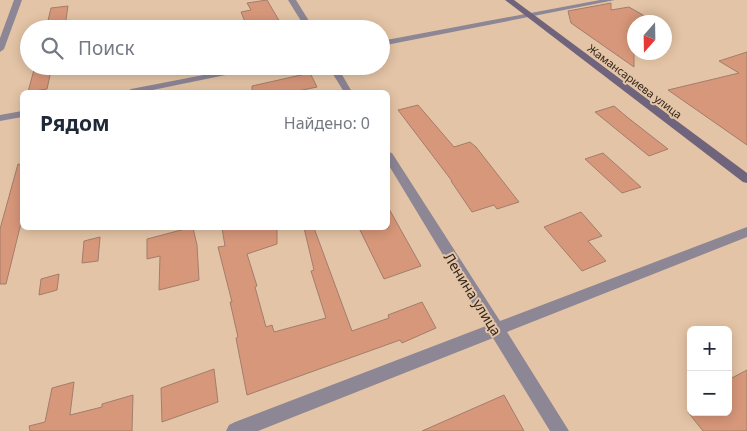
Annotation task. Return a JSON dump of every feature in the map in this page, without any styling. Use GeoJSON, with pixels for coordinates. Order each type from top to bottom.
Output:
{"type":"FeatureCollection","features":[{"type":"Feature","properties":{"kind":"main road","name":"Жамансариева улица"},"geometry":{"type":"LineString","coordinates":[[509,0],[747,179]]}},
{"type":"Feature","properties":{"kind":"street"},"geometry":{"type":"LineString","coordinates":[[0,49],[18,0]]}},
{"type":"Feature","properties":{"kind":"street"},"geometry":{"type":"LineString","coordinates":[[292,0],[304,20]]}},
{"type":"Feature","properties":{"kind":"street"},"geometry":{"type":"LineString","coordinates":[[390,42],[611,0]]}},
{"type":"Feature","properties":{"kind":"street"},"geometry":{"type":"LineString","coordinates":[[141,90],[219,75]]}},
{"type":"Feature","properties":{"kind":"street"},"geometry":{"type":"LineString","coordinates":[[338,75],[347,90]]}},
{"type":"Feature","properties":{"kind":"street"},"geometry":{"type":"LineString","coordinates":[[0,118],[20,114]]}},
{"type":"Feature","properties":{"kind":"street","name":"Ленина улица"},"geometry":{"type":"LineString","coordinates":[[390,159],[495,330],[560,431]]}},
{"type":"Feature","properties":{"kind":"street"},"geometry":{"type":"LineString","coordinates":[[235,431],[747,232]]}},
{"type":"Feature","properties":{"kind":"building"},"geometry":{"type":"Polygon","coordinates":[[[267,0],[279,20],[244,20],[241,12],[251,10],[247,3],[267,0]]]}},
{"type":"Feature","properties":{"kind":"building"},"geometry":{"type":"Polygon","coordinates":[[[611,3],[611,10],[629,7],[643,15],[627,15],[627,60],[634,60],[634,67],[571,23],[568,11],[611,3]]]}},
{"type":"Feature","properties":{"kind":"building"},"geometry":{"type":"Polygon","coordinates":[[[68,6],[66,20],[48,20],[51,8],[68,6]]]}},
{"type":"Feature","properties":{"kind":"building"},"geometry":{"type":"Polygon","coordinates":[[[747,52],[747,145],[668,90],[739,73],[719,61],[747,52]]]}},
{"type":"Feature","properties":{"kind":"building"},"geometry":{"type":"Polygon","coordinates":[[[33,75],[50,75],[47,89],[29,90],[33,75]]]}},
{"type":"Feature","properties":{"kind":"building"},"geometry":{"type":"Polygon","coordinates":[[[301,75],[311,75],[317,87],[303,90],[252,90],[252,86],[301,75]]]}},
{"type":"Feature","properties":{"kind":"building"},"geometry":{"type":"Polygon","coordinates":[[[418,105],[454,147],[470,142],[476,147],[519,202],[497,209],[494,205],[472,212],[452,181],[398,110],[418,105]]]}},
{"type":"Feature","properties":{"kind":"building"},"geometry":{"type":"Polygon","coordinates":[[[614,106],[668,149],[649,156],[595,112],[614,106]]]}},
{"type":"Feature","properties":{"kind":"building"},"geometry":{"type":"Polygon","coordinates":[[[603,153],[641,187],[622,193],[585,159],[603,153]]]}},
{"type":"Feature","properties":{"kind":"building"},"geometry":{"type":"Polygon","coordinates":[[[18,164],[20,164],[20,227],[6,284],[0,284],[0,229],[18,164]]]}},
{"type":"Feature","properties":{"kind":"building"},"geometry":{"type":"Polygon","coordinates":[[[390,211],[421,266],[384,279],[360,230],[390,230],[390,211]]]}},
{"type":"Feature","properties":{"kind":"building"},"geometry":{"type":"Polygon","coordinates":[[[581,212],[602,236],[588,241],[606,261],[582,271],[544,227],[581,212]]]}},
{"type":"Feature","properties":{"kind":"building"},"geometry":{"type":"Polygon","coordinates":[[[181,230],[193,230],[197,245],[199,280],[159,290],[160,256],[147,259],[147,239],[181,230]]]}},
{"type":"Feature","properties":{"kind":"building"},"geometry":{"type":"Polygon","coordinates":[[[222,230],[277,230],[277,244],[247,254],[257,286],[255,287],[266,327],[272,325],[274,332],[326,318],[311,271],[314,270],[304,230],[315,230],[352,331],[389,318],[388,315],[422,302],[436,328],[402,343],[400,340],[247,395],[236,338],[238,337],[230,302],[232,302],[218,247],[225,246],[222,230]]]}},
{"type":"Feature","properties":{"kind":"building"},"geometry":{"type":"Polygon","coordinates":[[[100,237],[98,261],[82,263],[84,241],[100,237]]]}},
{"type":"Feature","properties":{"kind":"building"},"geometry":{"type":"Polygon","coordinates":[[[59,274],[57,290],[39,295],[41,279],[59,274]]]}},
{"type":"Feature","properties":{"kind":"building"},"geometry":{"type":"Polygon","coordinates":[[[214,369],[218,402],[162,422],[161,388],[214,369]]]}},
{"type":"Feature","properties":{"kind":"building"},"geometry":{"type":"Polygon","coordinates":[[[747,370],[747,431],[703,431],[691,416],[732,416],[732,378],[747,370]]]}},
{"type":"Feature","properties":{"kind":"building"},"geometry":{"type":"Polygon","coordinates":[[[74,382],[70,415],[102,407],[102,404],[133,395],[132,431],[30,431],[29,426],[45,422],[52,388],[74,382]]]}},
{"type":"Feature","properties":{"kind":"building"},"geometry":{"type":"Polygon","coordinates":[[[504,395],[524,431],[422,431],[504,395]]]}}]}
